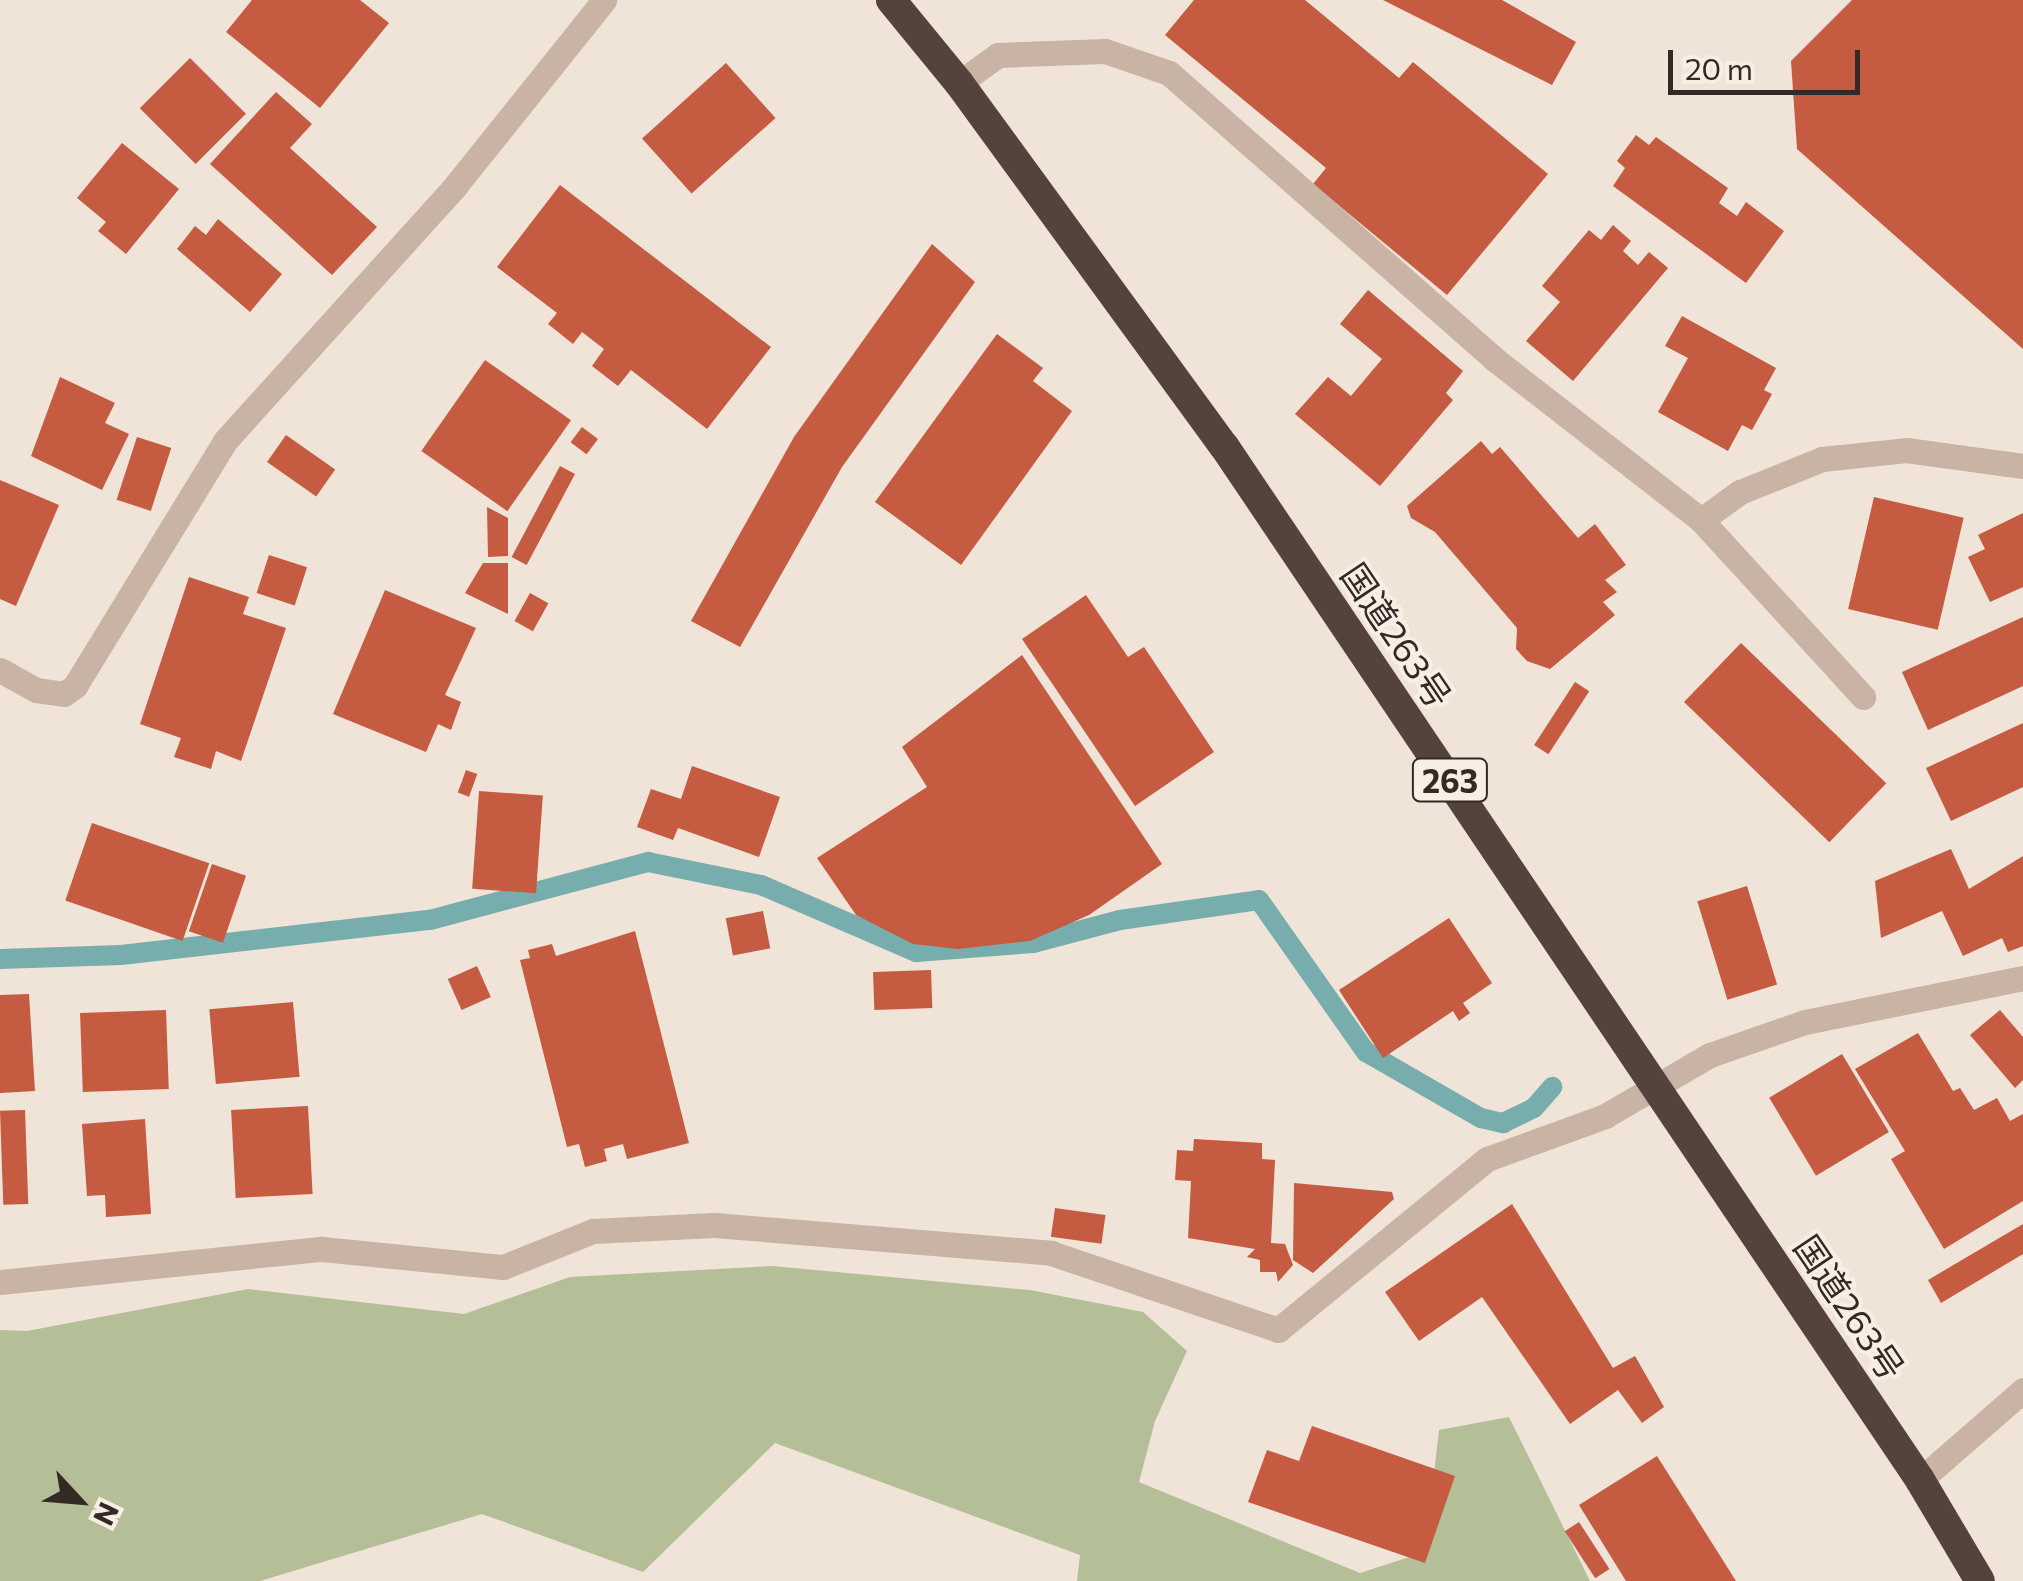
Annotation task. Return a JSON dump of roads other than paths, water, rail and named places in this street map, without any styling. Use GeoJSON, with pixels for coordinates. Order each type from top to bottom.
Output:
{"type":"FeatureCollection","features":[{"type":"Feature","properties":{"kind":"highway","name":"国道263号"},"geometry":{"type":"LineString","coordinates":[[891,0],[960,83],[1224,446],[1920,1480],[1980,1581]]}},
{"type":"Feature","properties":{"kind":"street"},"geometry":{"type":"LineString","coordinates":[[0,670],[36,690],[64,694],[75,686],[225,441],[456,185],[604,0]]}},
{"type":"Feature","properties":{"kind":"street"},"geometry":{"type":"LineString","coordinates":[[960,83],[998,55],[1106,51],[1169,73],[1492,358],[1701,520],[1863,697]]}},
{"type":"Feature","properties":{"kind":"street"},"geometry":{"type":"LineString","coordinates":[[1701,520],[1740,492],[1822,459],[1906,450],[2023,466]]}},
{"type":"Feature","properties":{"kind":"street"},"geometry":{"type":"LineString","coordinates":[[0,1282],[322,1248],[503,1267],[593,1231],[714,1225],[1051,1253],[1278,1330],[1486,1160],[1605,1116],[1710,1055],[1805,1022],[2023,978]]}},
{"type":"Feature","properties":{"kind":"street"},"geometry":{"type":"LineString","coordinates":[[1920,1480],[2023,1390]]}},
{"type":"Feature","properties":{"kind":"waterway"},"geometry":{"type":"LineString","coordinates":[[0,959],[121,955],[430,920],[648,862],[761,885],[916,952],[1033,943],[1120,920],[1259,900],[1366,1052],[1481,1118],[1503,1123],[1534,1108],[1552,1087]]}}]}
